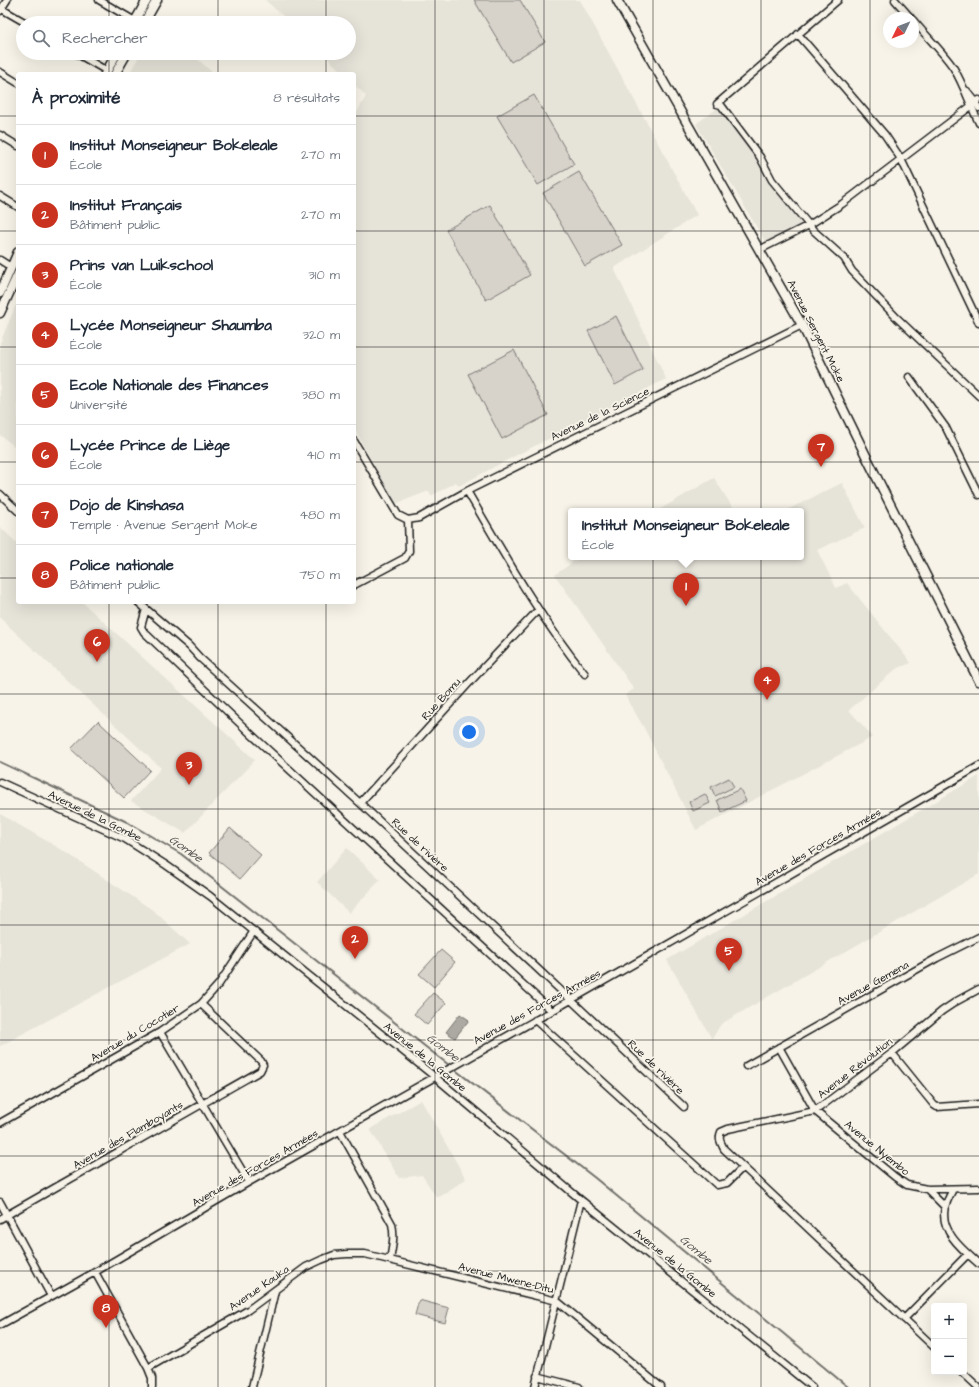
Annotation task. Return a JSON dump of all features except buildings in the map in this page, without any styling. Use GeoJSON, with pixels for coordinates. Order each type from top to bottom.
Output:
{"type":"FeatureCollection","features":[{"type":"Feature","properties":{"kind":"main road"},"geometry":{"type":"LineString","coordinates":[[139,16],[148,0]]}},
{"type":"Feature","properties":{"kind":"main road"},"geometry":{"type":"LineString","coordinates":[[148,16],[157,0]]}},
{"type":"Feature","properties":{"kind":"main road","name":"Avenue Sergent Moke"},"geometry":{"type":"LineString","coordinates":[[617,0],[802,324],[869,462],[979,681]]}},
{"type":"Feature","properties":{"kind":"main road"},"geometry":{"type":"LineString","coordinates":[[106,72],[113,60]]}},
{"type":"Feature","properties":{"kind":"main road"},"geometry":{"type":"LineString","coordinates":[[116,72],[123,60]]}},
{"type":"Feature","properties":{"kind":"main road"},"geometry":{"type":"LineString","coordinates":[[0,293],[16,257]]}},
{"type":"Feature","properties":{"kind":"main road"},"geometry":{"type":"LineString","coordinates":[[0,313],[16,278]]}},
{"type":"Feature","properties":{"kind":"street"},"geometry":{"type":"LineString","coordinates":[[7,0],[0,9],[16,18]]}},
{"type":"Feature","properties":{"kind":"street"},"geometry":{"type":"LineString","coordinates":[[99,0],[125,16]]}},
{"type":"Feature","properties":{"kind":"street"},"geometry":{"type":"LineString","coordinates":[[838,0],[717,104],[721,105],[760,157],[772,180],[813,230],[844,258],[852,271],[897,318],[979,396]]}},
{"type":"Feature","properties":{"kind":"street"},"geometry":{"type":"LineString","coordinates":[[895,0],[906,12]]}},
{"type":"Feature","properties":{"kind":"street"},"geometry":{"type":"LineString","coordinates":[[919,27],[948,62],[976,104],[979,123]]}},
{"type":"Feature","properties":{"kind":"street"},"geometry":{"type":"LineString","coordinates":[[798,34],[885,136],[901,159],[979,324]]}},
{"type":"Feature","properties":{"kind":"street"},"geometry":{"type":"LineString","coordinates":[[87,60],[106,72]]}},
{"type":"Feature","properties":{"kind":"street"},"geometry":{"type":"LineString","coordinates":[[0,72],[16,83]]}},
{"type":"Feature","properties":{"kind":"street"},"geometry":{"type":"LineString","coordinates":[[759,250],[809,225],[842,204],[976,104]]}},
{"type":"Feature","properties":{"kind":"street"},"geometry":{"type":"LineString","coordinates":[[0,135],[16,145]]}},
{"type":"Feature","properties":{"kind":"street"},"geometry":{"type":"LineString","coordinates":[[0,196],[16,205]]}},
{"type":"Feature","properties":{"kind":"street"},"geometry":{"type":"LineString","coordinates":[[0,260],[12,267]]}},
{"type":"Feature","properties":{"kind":"street","name":"Avenue de la Science"},"geometry":{"type":"LineString","coordinates":[[408,520],[419,518],[467,491],[802,324]]}},
{"type":"Feature","properties":{"kind":"street"},"geometry":{"type":"LineString","coordinates":[[909,377],[946,428],[979,495]]}},
{"type":"Feature","properties":{"kind":"street"},"geometry":{"type":"LineString","coordinates":[[356,444],[398,515],[408,520],[409,550],[405,558],[356,584]]}},
{"type":"Feature","properties":{"kind":"street"},"geometry":{"type":"LineString","coordinates":[[467,491],[538,610],[561,645],[585,674]]}},
{"type":"Feature","properties":{"kind":"street"},"geometry":{"type":"LineString","coordinates":[[0,494],[16,509]]}},
{"type":"Feature","properties":{"kind":"street","name":"Rue de rivière"},"geometry":{"type":"LineString","coordinates":[[140,604],[189,646],[200,658],[360,803],[684,1107]]}},
{"type":"Feature","properties":{"kind":"street"},"geometry":{"type":"LineString","coordinates":[[146,609],[141,626],[144,632],[258,740],[552,1011]]}},
{"type":"Feature","properties":{"kind":"street","name":"Rue Bomu"},"geometry":{"type":"LineString","coordinates":[[360,803],[538,610]]}},
{"type":"Feature","properties":{"kind":"street","name":"Avenue des Forces Armées"},"geometry":{"type":"LineString","coordinates":[[0,1325],[979,766]]}},
{"type":"Feature","properties":{"kind":"street","name":"Avenue de la Gombe"},"geometry":{"type":"LineString","coordinates":[[0,782],[125,839],[210,896],[435,1077],[581,1200],[812,1387]]}},
{"type":"Feature","properties":{"kind":"street","name":"Avenue du Cocotier"},"geometry":{"type":"LineString","coordinates":[[0,1123],[160,1032],[202,1004],[219,984],[254,931]]}},
{"type":"Feature","properties":{"kind":"street","name":"Avenue Gemena"},"geometry":{"type":"LineString","coordinates":[[746,1066],[937,958],[979,937]]}},
{"type":"Feature","properties":{"kind":"street","name":"Avenue Révolution"},"geometry":{"type":"LineString","coordinates":[[743,1167],[724,1149],[719,1136],[721,1132],[728,1129],[815,1111],[892,1053],[946,1008],[979,989]]}},
{"type":"Feature","properties":{"kind":"street","name":"Avenue des Flamboyants"},"geometry":{"type":"LineString","coordinates":[[0,1219],[260,1071],[263,1065],[261,1061],[202,1004]]}},
{"type":"Feature","properties":{"kind":"street"},"geometry":{"type":"LineString","coordinates":[[535,1020],[626,1104],[674,1144],[717,1185],[726,1183],[743,1167],[931,1343]]}},
{"type":"Feature","properties":{"kind":"street"},"geometry":{"type":"LineString","coordinates":[[160,1032],[249,1182]]}},
{"type":"Feature","properties":{"kind":"street"},"geometry":{"type":"LineString","coordinates":[[779,1047],[815,1111]]}},
{"type":"Feature","properties":{"kind":"street"},"geometry":{"type":"LineString","coordinates":[[892,1053],[937,1108],[979,1104]]}},
{"type":"Feature","properties":{"kind":"street","name":"Avenue Nyembo"},"geometry":{"type":"LineString","coordinates":[[815,1111],[895,1178],[907,1185],[928,1189],[979,1188]]}},
{"type":"Feature","properties":{"kind":"street"},"geometry":{"type":"LineString","coordinates":[[340,1131],[392,1224],[394,1233],[390,1260]]}},
{"type":"Feature","properties":{"kind":"street"},"geometry":{"type":"LineString","coordinates":[[928,1189],[945,1207]]}},
{"type":"Feature","properties":{"kind":"street"},"geometry":{"type":"LineString","coordinates":[[953,1189],[945,1207],[945,1220],[949,1232],[979,1264]]}},
{"type":"Feature","properties":{"kind":"street"},"geometry":{"type":"LineString","coordinates":[[535,1387],[581,1200]]}},
{"type":"Feature","properties":{"kind":"street"},"geometry":{"type":"LineString","coordinates":[[0,1202],[51,1296]]}},
{"type":"Feature","properties":{"kind":"street","name":"Avenue Kauka"},"geometry":{"type":"LineString","coordinates":[[148,1368],[248,1310],[306,1267],[321,1260],[347,1254],[365,1254],[390,1260]]}},
{"type":"Feature","properties":{"kind":"street"},"geometry":{"type":"LineString","coordinates":[[904,1319],[968,1254]]}},
{"type":"Feature","properties":{"kind":"street","name":"Avenue Mwene-Ditu"},"geometry":{"type":"LineString","coordinates":[[390,1260],[557,1301],[661,1387]]}},
{"type":"Feature","properties":{"kind":"street"},"geometry":{"type":"LineString","coordinates":[[95,1272],[148,1368],[152,1378],[152,1387]]}},
{"type":"Feature","properties":{"kind":"street"},"geometry":{"type":"LineString","coordinates":[[252,1387],[275,1291]]}},
{"type":"Feature","properties":{"kind":"street"},"geometry":{"type":"LineString","coordinates":[[965,1375],[978,1387]]}},
{"type":"Feature","properties":{"kind":"street"},"geometry":{"type":"LineString","coordinates":[[537,1376],[579,1387]]}},
{"type":"Feature","properties":{"kind":"shaded area"},"geometry":{"type":"Polygon","coordinates":[[[265,0],[580,0],[697,215],[614,268],[666,379],[459,486],[456,482],[431,496],[429,491],[395,504],[356,432],[356,114],[366,96],[356,86],[356,72],[342,72],[329,60],[356,60],[356,16],[283,16],[265,0]]]}},
{"type":"Feature","properties":{"kind":"shaded area"},"geometry":{"type":"Polygon","coordinates":[[[474,0],[520,0],[545,42],[511,62],[474,0]]]}},
{"type":"Feature","properties":{"kind":"shaded area"},"geometry":{"type":"Polygon","coordinates":[[[137,60],[199,60],[212,72],[130,72],[137,60]]]}},
{"type":"Feature","properties":{"kind":"shaded area"},"geometry":{"type":"Polygon","coordinates":[[[534,95],[574,164],[538,185],[497,116],[534,95]]]}},
{"type":"Feature","properties":{"kind":"shaded area"},"geometry":{"type":"Polygon","coordinates":[[[719,107],[758,157],[761,166],[774,185],[805,223],[766,243],[696,124],[719,107]]]}},
{"type":"Feature","properties":{"kind":"shaded area"},"geometry":{"type":"Polygon","coordinates":[[[579,172],[622,245],[585,266],[543,193],[579,172]]]}},
{"type":"Feature","properties":{"kind":"shaded area"},"geometry":{"type":"Polygon","coordinates":[[[490,205],[530,275],[486,300],[446,230],[490,205]]]}},
{"type":"Feature","properties":{"kind":"shaded area"},"geometry":{"type":"Polygon","coordinates":[[[16,305],[16,447],[0,435],[0,343],[16,305]]]}},
{"type":"Feature","properties":{"kind":"shaded area"},"geometry":{"type":"Polygon","coordinates":[[[616,316],[643,370],[615,385],[588,331],[616,316]]]}},
{"type":"Feature","properties":{"kind":"shaded area"},"geometry":{"type":"Polygon","coordinates":[[[514,350],[548,415],[502,439],[468,374],[514,350]]]}},
{"type":"Feature","properties":{"kind":"shaded area"},"geometry":{"type":"Polygon","coordinates":[[[714,478],[733,508],[662,508],[714,478]]]}},
{"type":"Feature","properties":{"kind":"shaded area"},"geometry":{"type":"Polygon","coordinates":[[[842,483],[865,528],[817,550],[836,588],[847,583],[911,663],[896,669],[849,710],[873,737],[696,830],[643,726],[625,695],[634,689],[555,575],[576,560],[804,560],[804,508],[791,508],[842,483]]]}},
{"type":"Feature","properties":{"kind":"shaded area"},"geometry":{"type":"Polygon","coordinates":[[[0,527],[16,542],[16,604],[84,604],[255,760],[185,833],[131,801],[161,768],[0,618],[0,527]]]}},
{"type":"Feature","properties":{"kind":"shaded area"},"geometry":{"type":"Polygon","coordinates":[[[98,721],[150,770],[124,798],[71,749],[98,721]]]}},
{"type":"Feature","properties":{"kind":"shaded area"},"geometry":{"type":"Polygon","coordinates":[[[979,776],[979,874],[721,1024],[712,1039],[667,960],[979,776]]]}},
{"type":"Feature","properties":{"kind":"shaded area"},"geometry":{"type":"Polygon","coordinates":[[[729,778],[734,787],[715,796],[711,787],[729,778]]]}},
{"type":"Feature","properties":{"kind":"shaded area"},"geometry":{"type":"Polygon","coordinates":[[[740,789],[746,801],[722,812],[717,800],[740,789]]]}},
{"type":"Feature","properties":{"kind":"shaded area"},"geometry":{"type":"Polygon","coordinates":[[[705,794],[710,803],[693,811],[689,802],[705,794]]]}},
{"type":"Feature","properties":{"kind":"shaded area"},"geometry":{"type":"Polygon","coordinates":[[[0,814],[64,851],[154,911],[190,944],[0,1046],[0,814]]]}},
{"type":"Feature","properties":{"kind":"shaded area"},"geometry":{"type":"Polygon","coordinates":[[[230,828],[261,855],[240,879],[209,853],[230,828]]]}},
{"type":"Feature","properties":{"kind":"shaded area"},"geometry":{"type":"Polygon","coordinates":[[[347,848],[380,880],[349,913],[317,882],[347,848]]]}},
{"type":"Feature","properties":{"kind":"shaded area"},"geometry":{"type":"Polygon","coordinates":[[[441,950],[455,962],[434,987],[419,974],[441,950]]]}},
{"type":"Feature","properties":{"kind":"shaded area"},"geometry":{"type":"Polygon","coordinates":[[[433,993],[446,1003],[427,1025],[414,1014],[433,993]]]}},
{"type":"Feature","properties":{"kind":"shaded area"},"geometry":{"type":"Polygon","coordinates":[[[460,1014],[469,1020],[455,1038],[446,1032],[460,1014]]]}},
{"type":"Feature","properties":{"kind":"shaded area"},"geometry":{"type":"Polygon","coordinates":[[[421,1100],[466,1179],[437,1198],[422,1175],[399,1178],[370,1129],[421,1100]]]}},
{"type":"Feature","properties":{"kind":"shaded area"},"geometry":{"type":"Polygon","coordinates":[[[419,1300],[449,1308],[445,1323],[415,1315],[419,1300]]]}},
{"type":"Feature","properties":{"kind":"waterway","name":"Gombe"},"geometry":{"type":"LineString","coordinates":[[0,762],[127,822],[181,854],[595,1178],[848,1387]]}},
{"type":"Feature","properties":{"kind":"place","name":"Dojo de Kinshasa"},"geometry":{"type":"Point","coordinates":[821,467]}},
{"type":"Feature","properties":{"kind":"place","name":"Institut Monseigneur Bokeleale"},"geometry":{"type":"Point","coordinates":[686,606]}},
{"type":"Feature","properties":{"kind":"place","name":"Lycée Prince de Liège"},"geometry":{"type":"Point","coordinates":[97,662]}},
{"type":"Feature","properties":{"kind":"place","name":"Lycée Monseigneur Shaumba"},"geometry":{"type":"Point","coordinates":[767,700]}},
{"type":"Feature","properties":{"kind":"place","name":"Prins van Luikschool"},"geometry":{"type":"Point","coordinates":[189,785]}},
{"type":"Feature","properties":{"kind":"place","name":"Institut Français"},"geometry":{"type":"Point","coordinates":[355,959]}},
{"type":"Feature","properties":{"kind":"place","name":"Ecole Nationale des Finances"},"geometry":{"type":"Point","coordinates":[729,971]}},
{"type":"Feature","properties":{"kind":"place","name":"Police nationale"},"geometry":{"type":"Point","coordinates":[106,1328]}}]}
